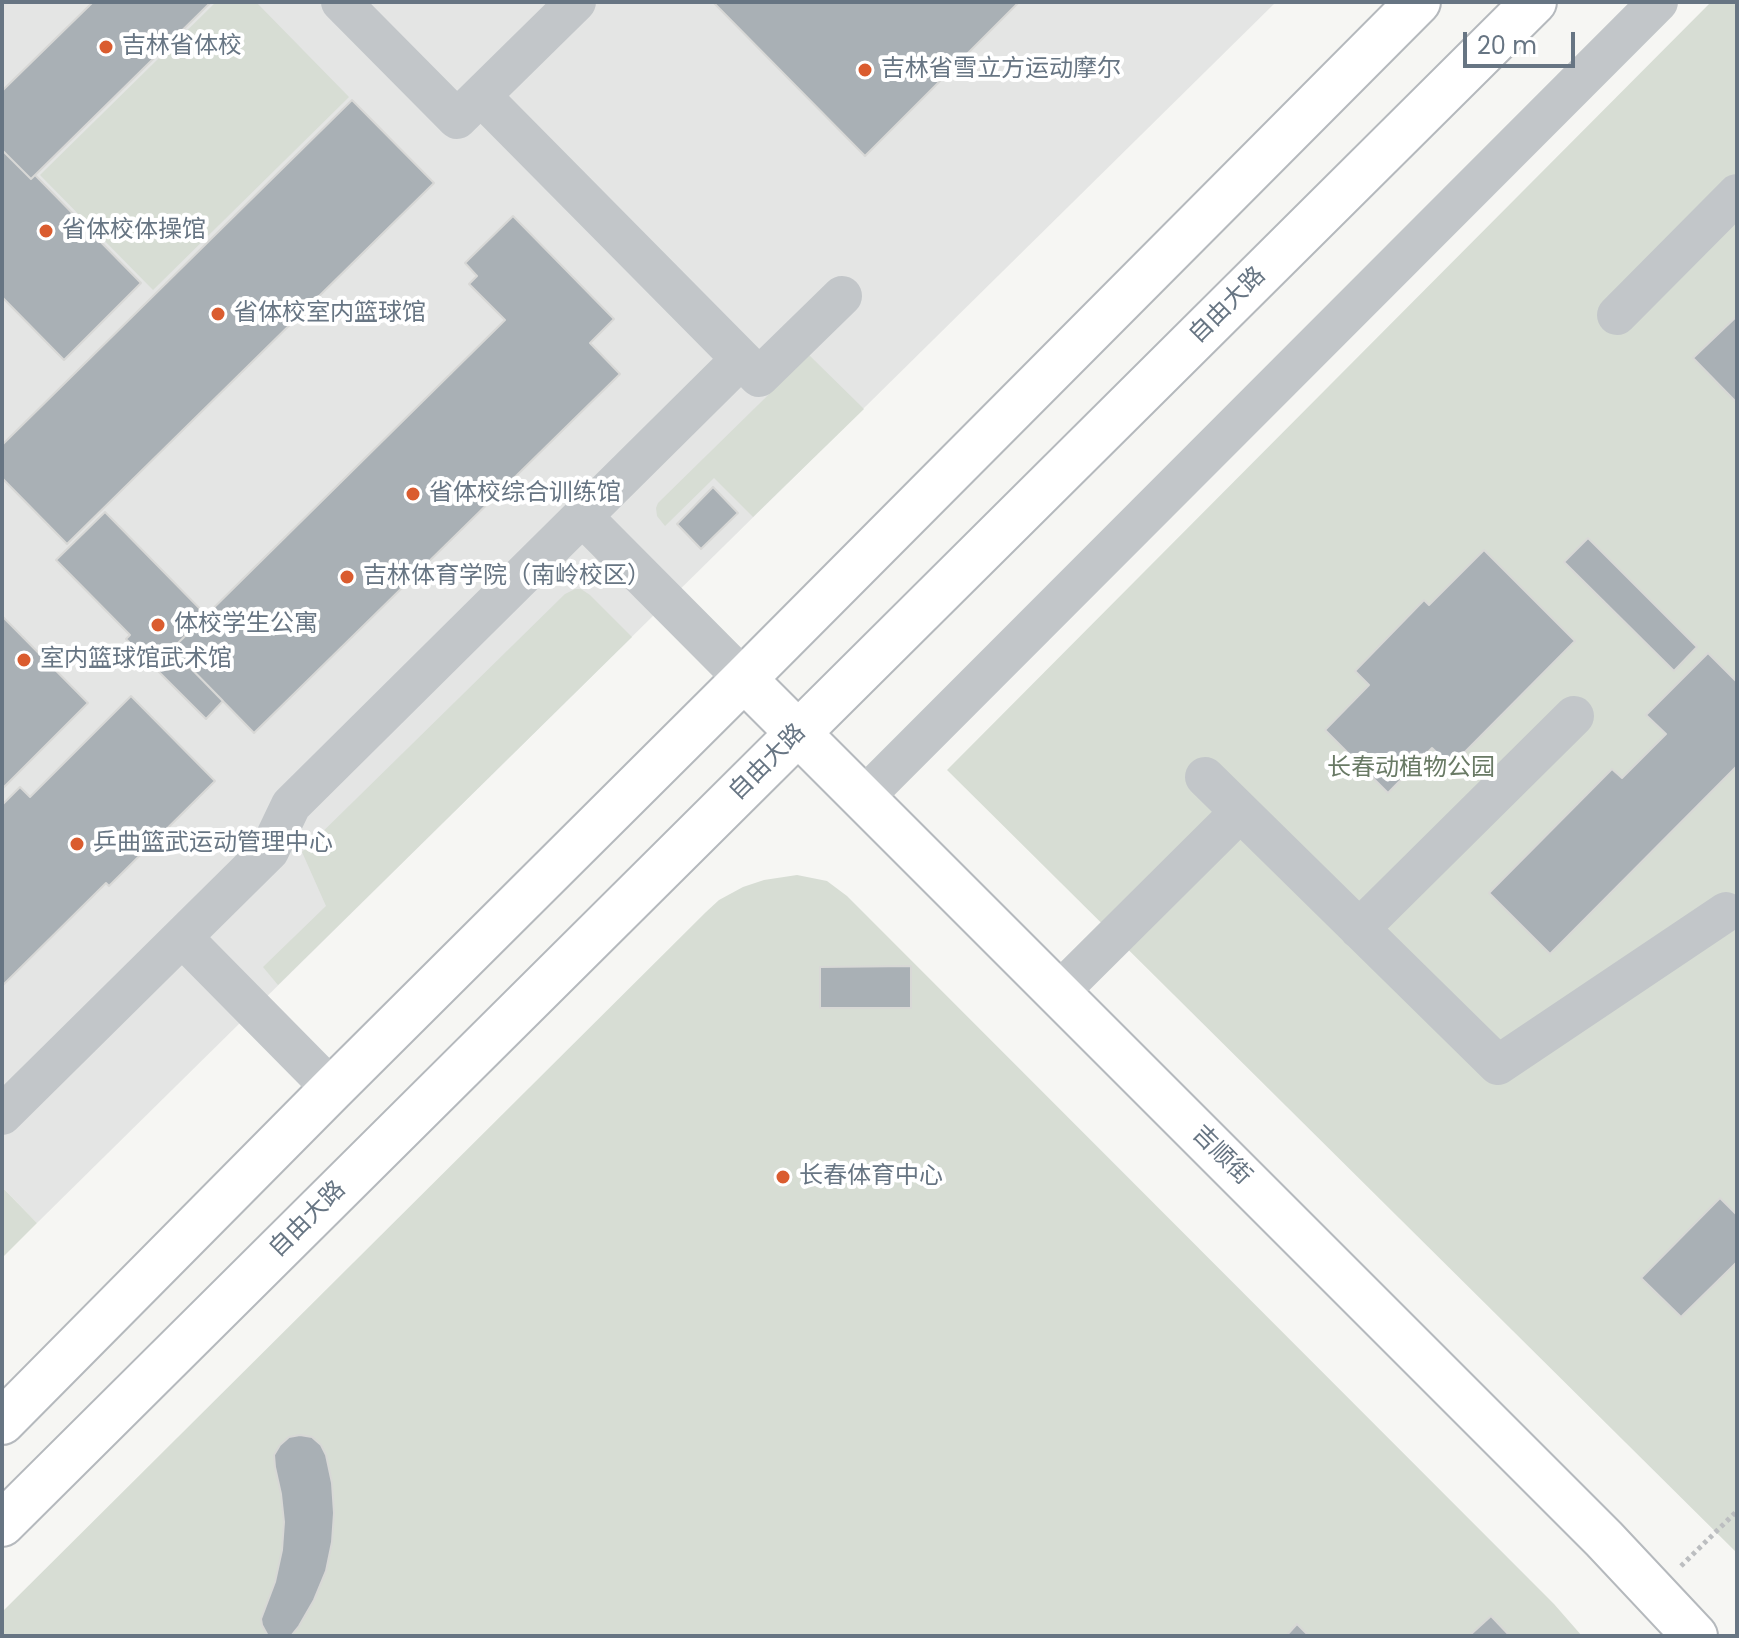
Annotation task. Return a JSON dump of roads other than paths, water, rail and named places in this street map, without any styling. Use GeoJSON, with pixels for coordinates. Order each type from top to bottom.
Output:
{"type":"FeatureCollection","features":[{"type":"Feature","properties":{"kind":"main road"},"geometry":{"type":"LineString","coordinates":[[2,1422],[1418,2]]}},
{"type":"Feature","properties":{"kind":"main road","name":"自由大路"},"geometry":{"type":"LineString","coordinates":[[2,1524],[1534,2]]}},
{"type":"Feature","properties":{"kind":"main road","name":"吉顺街"},"geometry":{"type":"LineString","coordinates":[[744,679],[1604,1539],[1695,1636]]}},
{"type":"Feature","properties":{"kind":"street"},"geometry":{"type":"LineString","coordinates":[[341,2],[457,119],[576,2]]}},
{"type":"Feature","properties":{"kind":"street"},"geometry":{"type":"LineString","coordinates":[[863,798],[1658,2]]}},
{"type":"Feature","properties":{"kind":"street"},"geometry":{"type":"LineString","coordinates":[[481,96],[759,377],[842,296]]}},
{"type":"Feature","properties":{"kind":"street"},"geometry":{"type":"LineString","coordinates":[[1617,315],[1737,194]]}},
{"type":"Feature","properties":{"kind":"street"},"geometry":{"type":"LineString","coordinates":[[2,1115],[269,851],[291,805],[741,359]]}},
{"type":"Feature","properties":{"kind":"street"},"geometry":{"type":"LineString","coordinates":[[582,516],[744,679]]}},
{"type":"Feature","properties":{"kind":"street"},"geometry":{"type":"LineString","coordinates":[[1359,929],[1574,716]]}},
{"type":"Feature","properties":{"kind":"street"},"geometry":{"type":"LineString","coordinates":[[1205,777],[1498,1065],[1726,912]]}},
{"type":"Feature","properties":{"kind":"street"},"geometry":{"type":"LineString","coordinates":[[1058,993],[1240,812]]}},
{"type":"Feature","properties":{"kind":"street"},"geometry":{"type":"LineString","coordinates":[[182,937],[332,1089]]}},
{"type":"Feature","properties":{"kind":"place","name":"吉林省体校"},"geometry":{"type":"Point","coordinates":[106,47]}},
{"type":"Feature","properties":{"kind":"place","name":"吉林省雪立方运动摩尔"},"geometry":{"type":"Point","coordinates":[865,70]}},
{"type":"Feature","properties":{"kind":"place","name":"省体校体操馆"},"geometry":{"type":"Point","coordinates":[46,231]}},
{"type":"Feature","properties":{"kind":"place","name":"省体校室内篮球馆"},"geometry":{"type":"Point","coordinates":[218,314]}},
{"type":"Feature","properties":{"kind":"place","name":"省体校综合训练馆"},"geometry":{"type":"Point","coordinates":[413,494]}},
{"type":"Feature","properties":{"kind":"place","name":"吉林体育学院（南岭校区）"},"geometry":{"type":"Point","coordinates":[347,577]}},
{"type":"Feature","properties":{"kind":"place","name":"体校学生公寓"},"geometry":{"type":"Point","coordinates":[158,625]}},
{"type":"Feature","properties":{"kind":"place","name":"室内篮球馆武术馆"},"geometry":{"type":"Point","coordinates":[24,660]}},
{"type":"Feature","properties":{"kind":"place","name":"乒曲篮武运动管理中心"},"geometry":{"type":"Point","coordinates":[77,844]}},
{"type":"Feature","properties":{"kind":"place","name":"长春体育中心"},"geometry":{"type":"Point","coordinates":[783,1177]}},
{"type":"Feature","properties":{"kind":"park label","name":"长春动植物公园"},"geometry":{"type":"Point","coordinates":[1411,769]}}]}
